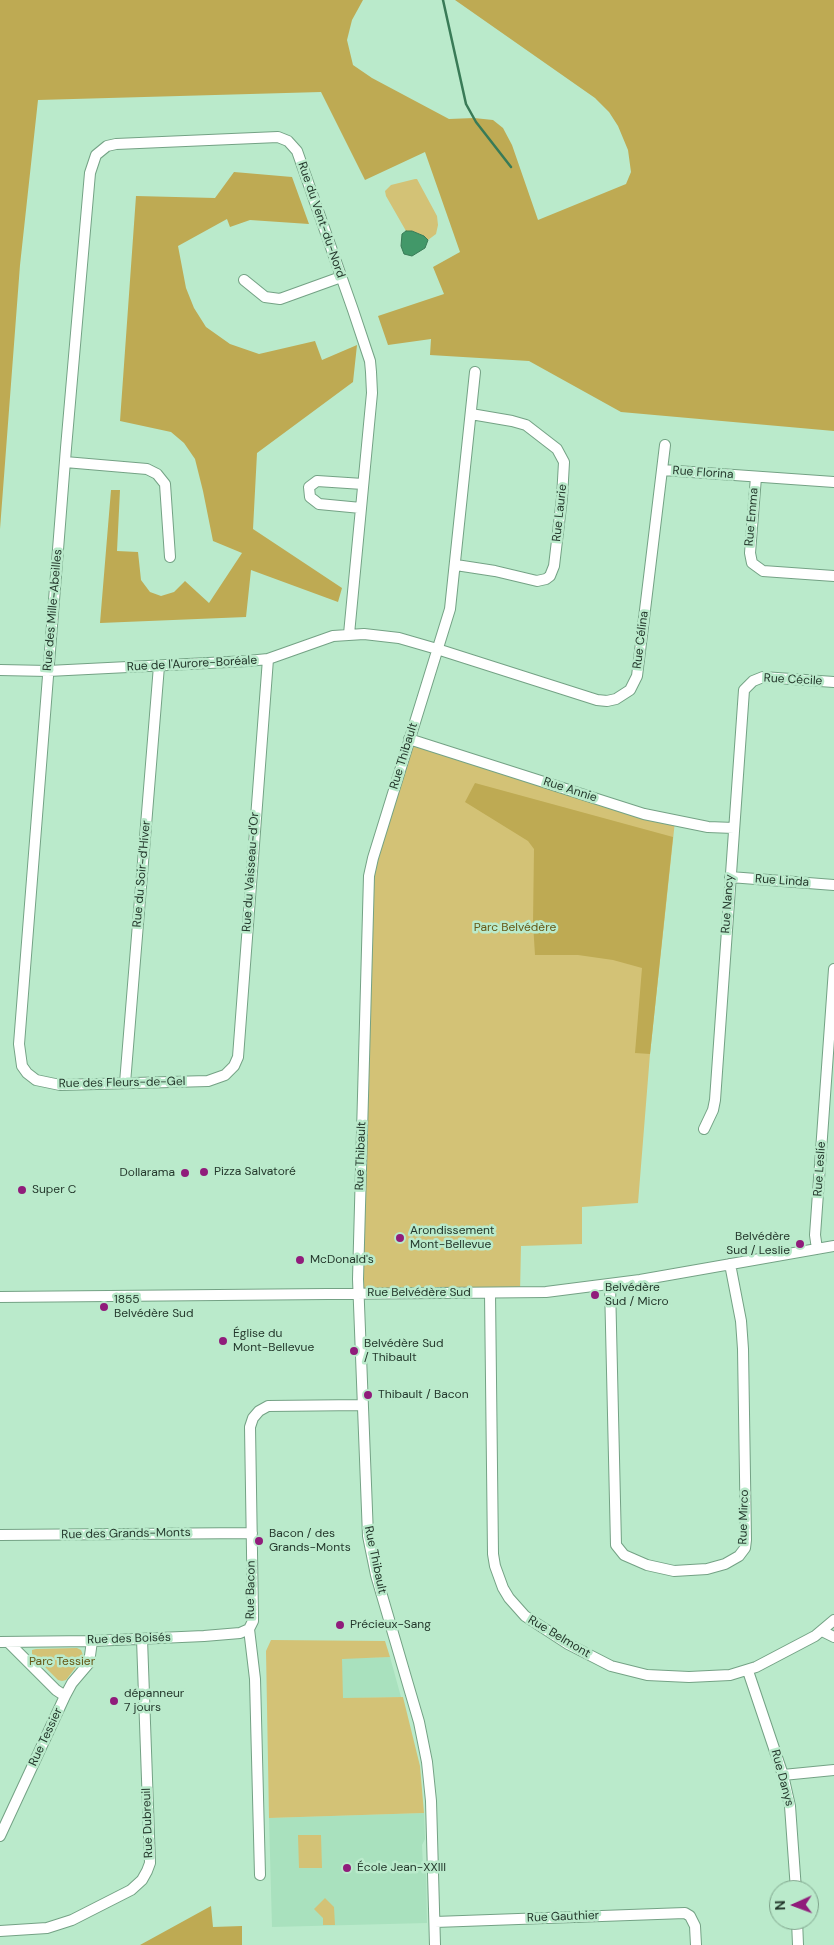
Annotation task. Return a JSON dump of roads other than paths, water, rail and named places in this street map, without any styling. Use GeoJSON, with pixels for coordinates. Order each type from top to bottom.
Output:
{"type":"FeatureCollection","features":[{"type":"Feature","properties":{"kind":"street","name":"Rue du Vent-du-Nord"},"geometry":{"type":"LineString","coordinates":[[102,149],[116,144],[278,138],[284,139],[293,145],[370,360],[372,393],[349,634]]}},
{"type":"Feature","properties":{"kind":"street","name":"Rue des Mille-Abeilles"},"geometry":{"type":"LineString","coordinates":[[27,1073],[22,1066],[19,1044],[48,671],[90,173],[96,155],[102,149]]}},
{"type":"Feature","properties":{"kind":"street"},"geometry":{"type":"LineString","coordinates":[[244,280],[265,297],[280,299],[341,277]]}},
{"type":"Feature","properties":{"kind":"street","name":"Rue Thibault"},"geometry":{"type":"LineString","coordinates":[[435,1945],[432,1811],[427,1762],[419,1722],[372,1559],[366,1521],[358,1294],[369,876],[450,609],[475,372]]}},
{"type":"Feature","properties":{"kind":"street","name":"Rue Laurie"},"geometry":{"type":"LineString","coordinates":[[456,565],[495,571],[537,581],[546,579],[550,576],[554,566],[562,498],[564,462],[557,449],[526,425],[512,420],[471,414]]}},
{"type":"Feature","properties":{"kind":"street","name":"Rue Célina"},"geometry":{"type":"LineString","coordinates":[[437,649],[597,700],[608,701],[624,695],[630,690],[637,676],[665,445]]}},
{"type":"Feature","properties":{"kind":"street"},"geometry":{"type":"LineString","coordinates":[[65,462],[148,469],[157,474],[165,484],[170,557]]}},
{"type":"Feature","properties":{"kind":"street","name":"Rue Florina"},"geometry":{"type":"LineString","coordinates":[[663,470],[834,482]]}},
{"type":"Feature","properties":{"kind":"street","name":"Rue Emma"},"geometry":{"type":"LineString","coordinates":[[756,476],[750,553],[752,563],[763,571],[834,576]]}},
{"type":"Feature","properties":{"kind":"street"},"geometry":{"type":"LineString","coordinates":[[361,508],[319,504],[310,497],[309,487],[317,481],[363,484]]}},
{"type":"Feature","properties":{"kind":"street","name":"Rue de l'Aurore-Boréale"},"geometry":{"type":"LineString","coordinates":[[0,670],[48,671],[268,659],[318,640],[349,634],[384,635],[437,649]]}},
{"type":"Feature","properties":{"kind":"street","name":"Rue du Vaisseau-d'Or"},"geometry":{"type":"LineString","coordinates":[[219,1079],[230,1071],[238,1057],[268,659]]}},
{"type":"Feature","properties":{"kind":"street","name":"Rue du Soir-d'Hiver"},"geometry":{"type":"LineString","coordinates":[[125,1083],[159,666]]}},
{"type":"Feature","properties":{"kind":"street","name":"Rue Cécile"},"geometry":{"type":"LineString","coordinates":[[753,681],[763,678],[834,682]]}},
{"type":"Feature","properties":{"kind":"street","name":"Rue Nancy"},"geometry":{"type":"LineString","coordinates":[[704,1129],[711,1115],[715,1100],[743,696],[747,686],[753,681]]}},
{"type":"Feature","properties":{"kind":"street","name":"Rue Annie"},"geometry":{"type":"LineString","coordinates":[[409,739],[644,814],[708,827],[734,828]]}},
{"type":"Feature","properties":{"kind":"street","name":"Rue Linda"},"geometry":{"type":"LineString","coordinates":[[730,877],[834,885]]}},
{"type":"Feature","properties":{"kind":"street","name":"Rue Leslie"},"geometry":{"type":"LineString","coordinates":[[817,1249],[816,1235],[830,1086],[834,969]]}},
{"type":"Feature","properties":{"kind":"street","name":"Rue des Fleurs-de-Gel"},"geometry":{"type":"LineString","coordinates":[[27,1073],[36,1080],[60,1084],[198,1082],[219,1079]]}},
{"type":"Feature","properties":{"kind":"street","name":"Rue Belvédère Sud"},"geometry":{"type":"LineString","coordinates":[[0,1297],[546,1292],[610,1284],[834,1246]]}},
{"type":"Feature","properties":{"kind":"street","name":"Rue Mirco"},"geometry":{"type":"LineString","coordinates":[[610,1284],[616,1545],[624,1555],[647,1565],[674,1571],[707,1569],[725,1564],[739,1556],[745,1548],[746,1540],[743,1349],[740,1314],[730,1264]]}},
{"type":"Feature","properties":{"kind":"street","name":"Rue Belmont"},"geometry":{"type":"LineString","coordinates":[[490,1293],[493,1554],[499,1577],[509,1598],[525,1616],[534,1624],[599,1661],[623,1670],[647,1675],[689,1677],[719,1677],[748,1671],[803,1643],[822,1631],[834,1620]]}},
{"type":"Feature","properties":{"kind":"street","name":"Rue Bacon"},"geometry":{"type":"LineString","coordinates":[[260,1875],[255,1679],[249,1629],[253,1621],[250,1427],[253,1418],[259,1411],[268,1406],[362,1405]]}},
{"type":"Feature","properties":{"kind":"street","name":"Rue des Grands-Monts"},"geometry":{"type":"LineString","coordinates":[[0,1535],[252,1533]]}},
{"type":"Feature","properties":{"kind":"street","name":"Rue des Boisés"},"geometry":{"type":"LineString","coordinates":[[4,1642],[142,1639],[240,1633],[249,1629]]}},
{"type":"Feature","properties":{"kind":"street"},"geometry":{"type":"LineString","coordinates":[[822,1631],[834,1637]]}},
{"type":"Feature","properties":{"kind":"street","name":"Rue Dubreuil"},"geometry":{"type":"LineString","coordinates":[[0,1932],[48,1928],[72,1920],[131,1890],[142,1880],[147,1872],[150,1863],[142,1639]]}},
{"type":"Feature","properties":{"kind":"street","name":"Rue Tessier"},"geometry":{"type":"LineString","coordinates":[[0,1836],[65,1696],[72,1683],[89,1663],[92,1641]]}},
{"type":"Feature","properties":{"kind":"street","name":"Rue des Boisés"},"geometry":{"type":"LineString","coordinates":[[4,1642],[65,1696]]}},
{"type":"Feature","properties":{"kind":"street","name":"Rue Danys"},"geometry":{"type":"LineString","coordinates":[[748,1671],[783,1775],[790,1806],[795,1880]]}},
{"type":"Feature","properties":{"kind":"street"},"geometry":{"type":"LineString","coordinates":[[783,1775],[834,1770]]}},
{"type":"Feature","properties":{"kind":"street","name":"Rue Gauthier"},"geometry":{"type":"LineString","coordinates":[[435,1922],[685,1913],[690,1916],[695,1926],[696,1945]]}},
{"type":"Feature","properties":{"kind":"street"},"geometry":{"type":"LineString","coordinates":[[797,1930],[798,1945]]}},
{"type":"Feature","properties":{"kind":"waterway"},"geometry":{"type":"LineString","coordinates":[[443,0],[466,104],[476,122],[511,167]]}},
{"type":"Feature","properties":{"kind":"place","name":"Pizza Salvatoré"},"geometry":{"type":"Point","coordinates":[204,1172]}},
{"type":"Feature","properties":{"kind":"place","name":"Dollarama"},"geometry":{"type":"Point","coordinates":[185,1173]}},
{"type":"Feature","properties":{"kind":"place","name":"Super C"},"geometry":{"type":"Point","coordinates":[22,1190]}},
{"type":"Feature","properties":{"kind":"place","name":"Arondissement Mont-Bellevue"},"geometry":{"type":"Point","coordinates":[400,1238]}},
{"type":"Feature","properties":{"kind":"place","name":"Belvédère Sud / Leslie"},"geometry":{"type":"Point","coordinates":[800,1244]}},
{"type":"Feature","properties":{"kind":"place","name":"McDonald's"},"geometry":{"type":"Point","coordinates":[300,1260]}},
{"type":"Feature","properties":{"kind":"place","name":"Belvédère Sud / Micro"},"geometry":{"type":"Point","coordinates":[595,1295]}},
{"type":"Feature","properties":{"kind":"place","name":"1855 Belvédère Sud"},"geometry":{"type":"Point","coordinates":[104,1307]}},
{"type":"Feature","properties":{"kind":"place","name":"Église du Mont-Bellevue"},"geometry":{"type":"Point","coordinates":[223,1341]}},
{"type":"Feature","properties":{"kind":"place","name":"Belvédère Sud / Thibault"},"geometry":{"type":"Point","coordinates":[354,1351]}},
{"type":"Feature","properties":{"kind":"place","name":"Thibault / Bacon"},"geometry":{"type":"Point","coordinates":[368,1395]}},
{"type":"Feature","properties":{"kind":"place","name":"Bacon / des Grands-Monts"},"geometry":{"type":"Point","coordinates":[259,1541]}},
{"type":"Feature","properties":{"kind":"place","name":"Précieux-Sang"},"geometry":{"type":"Point","coordinates":[340,1625]}},
{"type":"Feature","properties":{"kind":"place","name":"dépanneur 7 jours"},"geometry":{"type":"Point","coordinates":[114,1701]}},
{"type":"Feature","properties":{"kind":"place","name":"École Jean-XXIII"},"geometry":{"type":"Point","coordinates":[347,1868]}},
{"type":"Feature","properties":{"kind":"park label","name":"Parc Belvédère"},"geometry":{"type":"Point","coordinates":[515,928]}},
{"type":"Feature","properties":{"kind":"park label","name":"Parc Tessier"},"geometry":{"type":"Point","coordinates":[62,1662]}}]}
